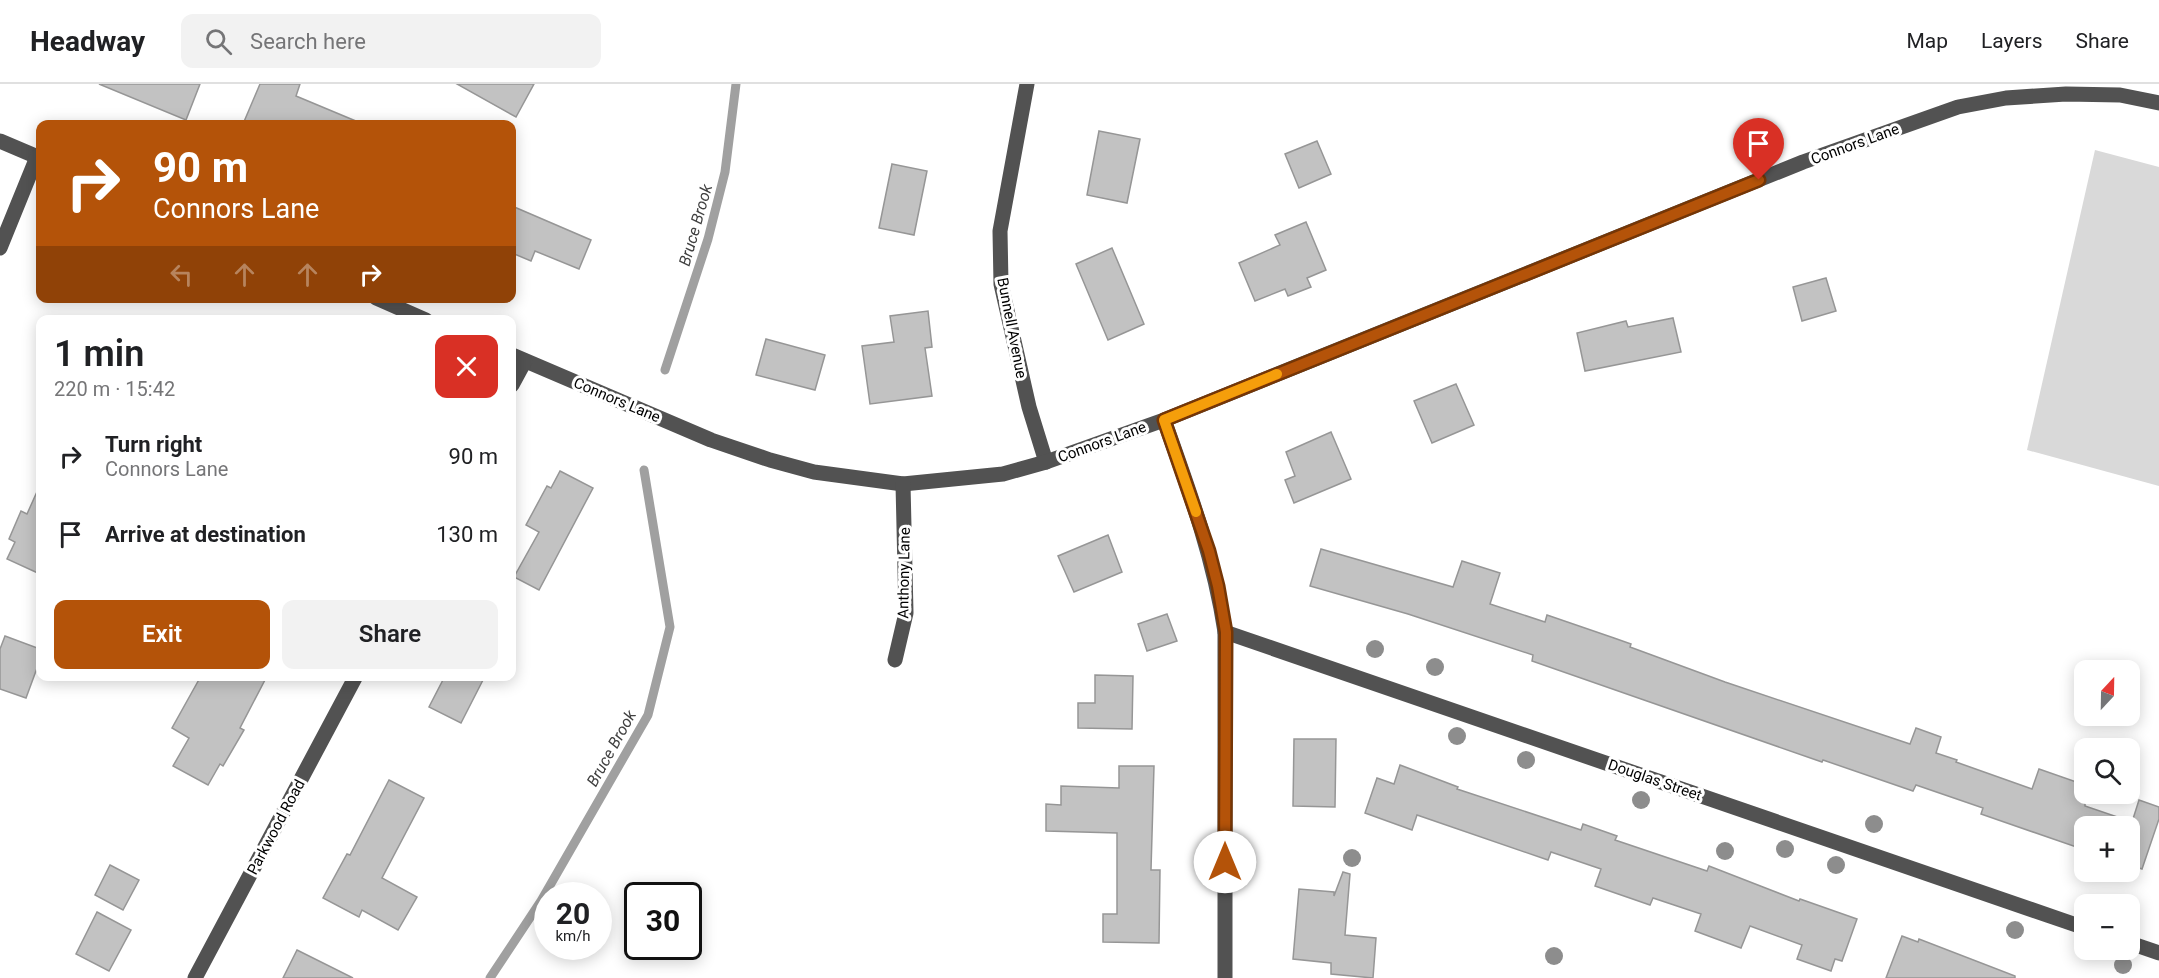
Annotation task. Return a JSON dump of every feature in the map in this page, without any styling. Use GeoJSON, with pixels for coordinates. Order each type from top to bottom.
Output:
{"type":"FeatureCollection","features":[{"type":"Feature","properties":{"kind":"street","name":"Bunnell Avenue"},"geometry":{"type":"LineString","coordinates":[[1027,84],[1000,231],[1001,284],[1029,407],[1046,462]]}},
{"type":"Feature","properties":{"kind":"street","name":"Connors Lane"},"geometry":{"type":"LineString","coordinates":[[518,358],[711,440],[814,472],[903,484],[1004,474],[1046,462],[1164,420],[1803,162],[1958,107],[2068,89],[2120,95],[2159,103]]}},
{"type":"Feature","properties":{"kind":"street"},"geometry":{"type":"LineString","coordinates":[[0,141],[36,156]]}},
{"type":"Feature","properties":{"kind":"street"},"geometry":{"type":"LineString","coordinates":[[0,248],[36,164]]}},
{"type":"Feature","properties":{"kind":"street"},"geometry":{"type":"LineString","coordinates":[[387,303],[415,315]]}},
{"type":"Feature","properties":{"kind":"street"},"geometry":{"type":"LineString","coordinates":[[1164,420],[1209,551],[1226,632],[1225,978]]}},
{"type":"Feature","properties":{"kind":"street","name":"Anthony Lane"},"geometry":{"type":"LineString","coordinates":[[895,660],[906,613],[903,484]]}},
{"type":"Feature","properties":{"kind":"street","name":"Douglas Street"},"geometry":{"type":"LineString","coordinates":[[1226,632],[2074,924]]}},
{"type":"Feature","properties":{"kind":"street","name":"Parkwood Road"},"geometry":{"type":"LineString","coordinates":[[195,978],[353,681]]}},
{"type":"Feature","properties":{"kind":"street"},"geometry":{"type":"LineString","coordinates":[[2140,946],[2159,953]]}},
{"type":"Feature","properties":{"kind":"shaded area"},"geometry":{"type":"Polygon","coordinates":[[[2095,150],[2159,167],[2159,486],[2027,450],[2095,150]]]}},
{"type":"Feature","properties":{"kind":"building"},"geometry":{"type":"Polygon","coordinates":[[[99,84],[200,84],[186,120],[99,84]]]}},
{"type":"Feature","properties":{"kind":"building"},"geometry":{"type":"Polygon","coordinates":[[[260,84],[300,84],[296,96],[353,120],[245,120],[260,84]]]}},
{"type":"Feature","properties":{"kind":"building"},"geometry":{"type":"Polygon","coordinates":[[[457,84],[534,84],[516,117],[457,84]]]}},
{"type":"Feature","properties":{"kind":"building"},"geometry":{"type":"Polygon","coordinates":[[[1099,131],[1140,139],[1127,203],[1087,195],[1099,131]]]}},
{"type":"Feature","properties":{"kind":"building"},"geometry":{"type":"Polygon","coordinates":[[[1317,141],[1331,174],[1299,188],[1285,154],[1317,141]]]}},
{"type":"Feature","properties":{"kind":"building"},"geometry":{"type":"Polygon","coordinates":[[[892,164],[927,171],[914,235],[879,228],[892,164]]]}},
{"type":"Feature","properties":{"kind":"building"},"geometry":{"type":"Polygon","coordinates":[[[516,208],[591,240],[579,269],[535,251],[531,261],[516,255],[516,208]]]}},
{"type":"Feature","properties":{"kind":"building"},"geometry":{"type":"Polygon","coordinates":[[[1306,222],[1326,270],[1307,278],[1311,287],[1288,296],[1285,289],[1255,301],[1239,263],[1280,245],[1275,235],[1306,222]]]}},
{"type":"Feature","properties":{"kind":"building"},"geometry":{"type":"Polygon","coordinates":[[[1112,248],[1144,324],[1108,340],[1076,264],[1112,248]]]}},
{"type":"Feature","properties":{"kind":"building"},"geometry":{"type":"Polygon","coordinates":[[[1826,278],[1836,311],[1802,321],[1793,287],[1826,278]]]}},
{"type":"Feature","properties":{"kind":"building"},"geometry":{"type":"Polygon","coordinates":[[[928,311],[932,347],[925,348],[932,396],[870,404],[862,346],[894,342],[890,316],[928,311]]]}},
{"type":"Feature","properties":{"kind":"building"},"geometry":{"type":"Polygon","coordinates":[[[1673,318],[1681,352],[1585,371],[1577,333],[1626,321],[1628,327],[1673,318]]]}},
{"type":"Feature","properties":{"kind":"building"},"geometry":{"type":"Polygon","coordinates":[[[766,339],[825,355],[815,390],[756,375],[766,339]]]}},
{"type":"Feature","properties":{"kind":"building"},"geometry":{"type":"Polygon","coordinates":[[[1456,384],[1474,425],[1432,443],[1414,401],[1456,384]]]}},
{"type":"Feature","properties":{"kind":"building"},"geometry":{"type":"Polygon","coordinates":[[[1331,432],[1351,479],[1294,503],[1285,480],[1295,476],[1286,452],[1331,432]]]}},
{"type":"Feature","properties":{"kind":"building"},"geometry":{"type":"Polygon","coordinates":[[[560,471],[593,488],[539,590],[516,578],[516,573],[539,532],[526,525],[547,486],[551,488],[560,471]]]}},
{"type":"Feature","properties":{"kind":"building"},"geometry":{"type":"Polygon","coordinates":[[[36,494],[36,572],[7,559],[15,542],[9,539],[21,511],[27,514],[36,494]]]}},
{"type":"Feature","properties":{"kind":"building"},"geometry":{"type":"Polygon","coordinates":[[[1108,535],[1122,572],[1074,592],[1058,556],[1108,535]]]}},
{"type":"Feature","properties":{"kind":"building"},"geometry":{"type":"Polygon","coordinates":[[[1321,549],[1453,587],[1462,561],[1500,573],[1490,604],[1545,622],[1547,615],[1631,644],[1630,647],[1725,682],[1910,744],[1916,728],[1941,737],[1936,753],[2032,789],[2039,769],[2074,781],[2074,804],[2085,804],[2085,806],[2114,816],[2074,816],[2074,846],[1981,814],[1983,808],[1916,785],[1913,791],[1823,760],[1822,762],[1532,661],[1533,655],[1408,614],[1310,586],[1321,549]]]}},
{"type":"Feature","properties":{"kind":"building"},"geometry":{"type":"Polygon","coordinates":[[[1167,614],[1177,641],[1147,651],[1138,624],[1167,614]]]}},
{"type":"Feature","properties":{"kind":"building"},"geometry":{"type":"Polygon","coordinates":[[[5,636],[36,648],[36,671],[26,698],[0,689],[0,649],[5,636]]]}},
{"type":"Feature","properties":{"kind":"building"},"geometry":{"type":"Polygon","coordinates":[[[1095,675],[1133,676],[1132,729],[1078,728],[1078,703],[1095,703],[1095,675]]]}},
{"type":"Feature","properties":{"kind":"building"},"geometry":{"type":"Polygon","coordinates":[[[198,681],[264,681],[240,728],[244,730],[223,766],[220,764],[208,785],[173,766],[189,738],[172,728],[198,681]]]}},
{"type":"Feature","properties":{"kind":"building"},"geometry":{"type":"Polygon","coordinates":[[[442,681],[482,681],[461,723],[429,707],[442,681]]]}},
{"type":"Feature","properties":{"kind":"building"},"geometry":{"type":"Polygon","coordinates":[[[1294,739],[1336,739],[1335,807],[1293,806],[1294,739]]]}},
{"type":"Feature","properties":{"kind":"building"},"geometry":{"type":"Polygon","coordinates":[[[1400,765],[1458,787],[1457,789],[1581,830],[1583,824],[1617,836],[1615,840],[1707,871],[1709,866],[1799,901],[1800,899],[1857,919],[1842,961],[1835,959],[1831,971],[1797,959],[1802,945],[1750,926],[1741,948],[1695,931],[1701,914],[1653,898],[1650,905],[1595,886],[1601,869],[1551,852],[1548,860],[1417,815],[1412,830],[1365,813],[1377,778],[1394,784],[1400,765]]]}},
{"type":"Feature","properties":{"kind":"building"},"geometry":{"type":"Polygon","coordinates":[[[1119,766],[1154,766],[1151,870],[1160,870],[1159,943],[1103,942],[1103,914],[1117,914],[1117,833],[1046,831],[1046,804],[1061,805],[1061,786],[1119,788],[1119,766]]]}},
{"type":"Feature","properties":{"kind":"building"},"geometry":{"type":"Polygon","coordinates":[[[389,780],[424,798],[382,878],[417,897],[398,930],[362,910],[359,917],[323,898],[347,854],[350,855],[389,780]]]}},
{"type":"Feature","properties":{"kind":"building"},"geometry":{"type":"Polygon","coordinates":[[[2140,800],[2159,807],[2159,819],[2142,869],[2140,868],[2140,816],[2134,816],[2140,800]]]}},
{"type":"Feature","properties":{"kind":"building"},"geometry":{"type":"Polygon","coordinates":[[[110,865],[139,880],[123,910],[95,895],[110,865]]]}},
{"type":"Feature","properties":{"kind":"building"},"geometry":{"type":"Polygon","coordinates":[[[1343,872],[1350,874],[1345,935],[1376,938],[1373,978],[1331,974],[1331,963],[1293,959],[1299,889],[1334,892],[1334,896],[1343,872]]]}},
{"type":"Feature","properties":{"kind":"building"},"geometry":{"type":"Polygon","coordinates":[[[97,912],[131,930],[109,971],[76,954],[97,912]]]}},
{"type":"Feature","properties":{"kind":"building"},"geometry":{"type":"Polygon","coordinates":[[[1902,936],[1918,942],[1919,939],[2015,976],[2015,978],[1886,978],[1902,936]]]}},
{"type":"Feature","properties":{"kind":"building"},"geometry":{"type":"Polygon","coordinates":[[[297,950],[353,978],[283,978],[297,950]]]}},
{"type":"Feature","properties":{"kind":"waterway","name":"Bruce Brook"},"geometry":{"type":"LineString","coordinates":[[665,370],[708,239],[725,172],[736,84]]}},
{"type":"Feature","properties":{"kind":"waterway","name":"Bruce Brook"},"geometry":{"type":"LineString","coordinates":[[490,978],[541,901],[648,715],[670,627],[644,470]]}},
{"type":"Feature","properties":{"kind":"slow traffic"},"geometry":{"type":"LineString","coordinates":[[1196,512],[1164,420],[1277,374]]}},
{"type":"Feature","properties":{"kind":"route"},"geometry":{"type":"LineString","coordinates":[[1225,862],[1226,632],[1209,551],[1164,420],[1759,180]]}}]}
